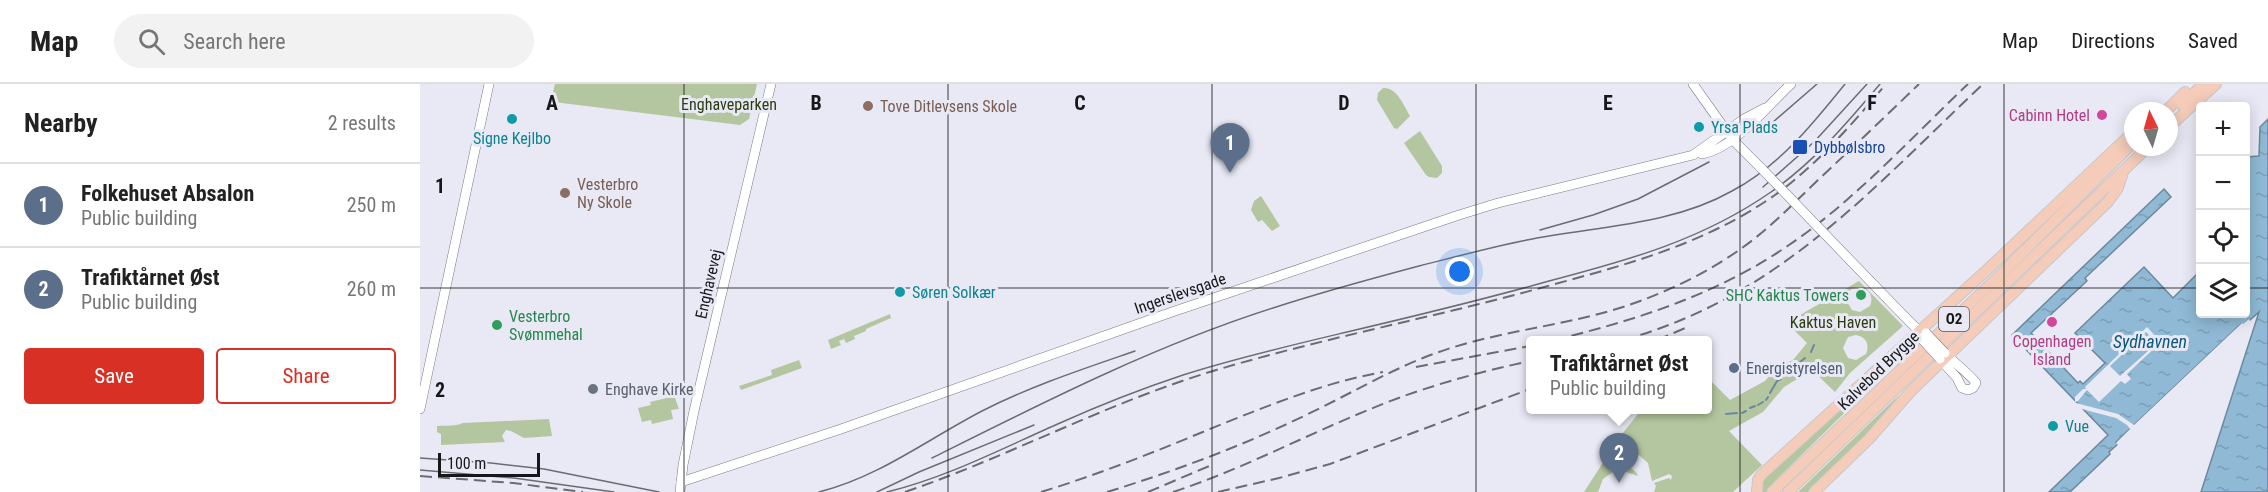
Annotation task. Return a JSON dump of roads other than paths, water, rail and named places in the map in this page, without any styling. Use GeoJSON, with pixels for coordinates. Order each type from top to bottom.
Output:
{"type":"FeatureCollection","features":[{"type":"Feature","properties":{"kind":"main road"},"geometry":{"type":"LineString","coordinates":[[2175,102],[2194,84]]}},
{"type":"Feature","properties":{"kind":"main road"},"geometry":{"type":"LineString","coordinates":[[2178,112],[2202,84]]}},
{"type":"Feature","properties":{"kind":"main road"},"geometry":{"type":"LineString","coordinates":[[2178,119],[2216,84]]}},
{"type":"Feature","properties":{"kind":"main road"},"geometry":{"type":"LineString","coordinates":[[1757,492],[1761,475],[1922,334],[2124,141]]}},
{"type":"Feature","properties":{"kind":"main road","name":"Kalvebod Brygge"},"geometry":{"type":"LineString","coordinates":[[1772,492],[2001,274],[2124,152]]}},
{"type":"Feature","properties":{"kind":"main road","name":"Kalvebod Brygge"},"geometry":{"type":"LineString","coordinates":[[1788,492],[2138,156]]}},
{"type":"Feature","properties":{"kind":"main road"},"geometry":{"type":"LineString","coordinates":[[1814,492],[1869,439],[1944,357],[1958,347],[2108,202],[2115,193],[2124,169]]}},
{"type":"Feature","properties":{"kind":"street"},"geometry":{"type":"LineString","coordinates":[[420,409],[489,84]]}},
{"type":"Feature","properties":{"kind":"street","name":"Enghavevej"},"geometry":{"type":"LineString","coordinates":[[680,486],[696,399],[771,84]]}},
{"type":"Feature","properties":{"kind":"street"},"geometry":{"type":"LineString","coordinates":[[1693,84],[1706,105],[1731,136],[1944,357],[1964,389],[1973,388],[1975,380]]}},
{"type":"Feature","properties":{"kind":"street","name":"Ingerslevsgade"},"geometry":{"type":"LineString","coordinates":[[680,486],[1172,312],[1459,215],[1498,203],[1696,154],[1731,136],[1791,84]]}},
{"type":"Feature","properties":{"kind":"street"},"geometry":{"type":"LineString","coordinates":[[1958,347],[1958,358],[1975,380]]}},
{"type":"Feature","properties":{"kind":"street"},"geometry":{"type":"LineString","coordinates":[[1944,357],[1975,380]]}},
{"type":"Feature","properties":{"kind":"water","name":"Sydhavnen"},"geometry":{"type":"Polygon","coordinates":[[[2268,119],[2268,492],[2201,492],[2259,312],[2243,325],[2241,324],[2116,442],[2118,444],[2109,452],[2110,454],[2070,492],[2049,492],[2108,435],[2012,335],[2164,189],[2171,197],[2085,278],[2087,281],[2031,333],[2078,383],[2080,381],[2083,384],[2105,363],[2075,333],[2144,267],[2173,298],[2196,275],[2196,318],[2250,318],[2250,157],[2259,156],[2260,127],[2268,119]]]}},
{"type":"Feature","properties":{"kind":"waterway"},"geometry":{"type":"LineString","coordinates":[[1811,352],[1814,345]]}},
{"type":"Feature","properties":{"kind":"waterway"},"geometry":{"type":"LineString","coordinates":[[1799,363],[1805,358]]}},
{"type":"Feature","properties":{"kind":"waterway"},"geometry":{"type":"LineString","coordinates":[[1788,376],[1795,371]]}},
{"type":"Feature","properties":{"kind":"waterway"},"geometry":{"type":"LineString","coordinates":[[1770,393],[1777,381],[1781,379]]}},
{"type":"Feature","properties":{"kind":"waterway"},"geometry":{"type":"LineString","coordinates":[[1758,405],[1763,402]]}},
{"type":"Feature","properties":{"kind":"waterway"},"geometry":{"type":"LineString","coordinates":[[1750,408],[1755,406]]}},
{"type":"Feature","properties":{"kind":"waterway"},"geometry":{"type":"LineString","coordinates":[[1742,413],[1746,411]]}},
{"type":"Feature","properties":{"kind":"waterway"},"geometry":{"type":"LineString","coordinates":[[1726,414],[1737,413]]}},
{"type":"Feature","properties":{"kind":"tram line"},"geometry":{"type":"LineString","coordinates":[[1765,129],[1817,84]]}},
{"type":"Feature","properties":{"kind":"tram line"},"geometry":{"type":"LineString","coordinates":[[932,458],[1142,357],[1273,308],[1486,249],[1553,235],[1658,218],[1708,203],[1749,181],[1780,157],[1794,144],[1845,84]]}},
{"type":"Feature","properties":{"kind":"tram line"},"geometry":{"type":"LineString","coordinates":[[1763,187],[1814,142],[1867,84]]}},
{"type":"Feature","properties":{"kind":"tram line"},"geometry":{"type":"LineString","coordinates":[[887,492],[954,470],[1090,410],[1183,375],[1264,352],[1448,308],[1579,273],[1692,236],[1745,209],[1802,168],[1880,84]]}},
{"type":"Feature","properties":{"kind":"tram line"},"geometry":{"type":"LineString","coordinates":[[1540,230],[1638,199],[1709,162]]}},
{"type":"Feature","properties":{"kind":"tram line"},"geometry":{"type":"LineString","coordinates":[[819,492],[883,467],[982,411],[1019,394],[1135,351]]}},
{"type":"Feature","properties":{"kind":"tram line"},"geometry":{"type":"LineString","coordinates":[[877,492],[919,472],[1034,425]]}},
{"type":"Feature","properties":{"kind":"tram line"},"geometry":{"type":"LineString","coordinates":[[420,458],[544,469],[659,492]]}},
{"type":"Feature","properties":{"kind":"tram line"},"geometry":{"type":"LineString","coordinates":[[420,470],[514,478],[614,492]]}},
{"type":"Feature","properties":{"kind":"railway"},"geometry":{"type":"LineString","coordinates":[[905,492],[1135,398],[1213,371],[1512,296],[1641,259],[1697,238],[1750,211],[1791,183],[1834,143],[1886,84]]}},
{"type":"Feature","properties":{"kind":"railway"},"geometry":{"type":"LineString","coordinates":[[1107,492],[1183,467],[1257,437],[1423,358],[1499,335],[1575,320],[1626,306],[1686,281],[1729,257],[1762,232],[1919,84]]}},
{"type":"Feature","properties":{"kind":"railway"},"geometry":{"type":"LineString","coordinates":[[1570,336],[1616,324],[1705,291],[1734,278],[1789,245],[1859,189],[1968,84]]}},
{"type":"Feature","properties":{"kind":"railway"},"geometry":{"type":"LineString","coordinates":[[1635,336],[1678,321],[1728,297],[1775,268],[1819,236],[1860,201],[1983,84]]}},
{"type":"Feature","properties":{"kind":"railway"},"geometry":{"type":"LineString","coordinates":[[1666,336],[1690,326]]}},
{"type":"Feature","properties":{"kind":"railway"},"geometry":{"type":"LineString","coordinates":[[1416,367],[1526,347]]}},
{"type":"Feature","properties":{"kind":"railway"},"geometry":{"type":"LineString","coordinates":[[1173,492],[1222,474],[1388,402],[1468,376],[1526,362]]}},
{"type":"Feature","properties":{"kind":"railway"},"geometry":{"type":"LineString","coordinates":[[1041,492],[1087,477],[1301,394],[1342,381],[1383,372]]}},
{"type":"Feature","properties":{"kind":"railway"},"geometry":{"type":"LineString","coordinates":[[1218,492],[1330,464],[1526,390]]}},
{"type":"Feature","properties":{"kind":"railway"},"geometry":{"type":"LineString","coordinates":[[1148,492],[1214,464]]}},
{"type":"Feature","properties":{"kind":"railway"},"geometry":{"type":"LineString","coordinates":[[420,476],[513,483],[583,492]]}},
{"type":"Feature","properties":{"kind":"place","name":"Tove Ditlevsens Skole"},"geometry":{"type":"Point","coordinates":[868,106]}},
{"type":"Feature","properties":{"kind":"place","name":"Cabinn Hotel"},"geometry":{"type":"Point","coordinates":[2102,115]}},
{"type":"Feature","properties":{"kind":"place","name":"Signe Kejlbo"},"geometry":{"type":"Point","coordinates":[512,119]}},
{"type":"Feature","properties":{"kind":"place","name":"Yrsa Plads"},"geometry":{"type":"Point","coordinates":[1699,127]}},
{"type":"Feature","properties":{"kind":"place","name":"Dybbølsbro"},"geometry":{"type":"Point","coordinates":[1800,147]}},
{"type":"Feature","properties":{"kind":"place","name":"Folkehuset Absalon"},"geometry":{"type":"Point","coordinates":[1230,173]}},
{"type":"Feature","properties":{"kind":"place","name":"Vesterbro Ny Skole"},"geometry":{"type":"Point","coordinates":[565,193]}},
{"type":"Feature","properties":{"kind":"place","name":"Søren Solkær"},"geometry":{"type":"Point","coordinates":[900,292]}},
{"type":"Feature","properties":{"kind":"place","name":"SHC Kaktus Towers"},"geometry":{"type":"Point","coordinates":[1861,295]}},
{"type":"Feature","properties":{"kind":"place","name":"Copenhagen Island"},"geometry":{"type":"Point","coordinates":[2052,322]}},
{"type":"Feature","properties":{"kind":"place","name":"Vesterbro Svømmehal"},"geometry":{"type":"Point","coordinates":[497,325]}},
{"type":"Feature","properties":{"kind":"place","name":"Energistyrelsen"},"geometry":{"type":"Point","coordinates":[1734,368]}},
{"type":"Feature","properties":{"kind":"place","name":"Enghave Kirke"},"geometry":{"type":"Point","coordinates":[593,389]}},
{"type":"Feature","properties":{"kind":"place","name":"Vue"},"geometry":{"type":"Point","coordinates":[2053,426]}},
{"type":"Feature","properties":{"kind":"place","name":"Trafiktårnet Øst"},"geometry":{"type":"Point","coordinates":[1619,483]}},
{"type":"Feature","properties":{"kind":"park label","name":"Enghaveparken"},"geometry":{"type":"Point","coordinates":[729,104]}},
{"type":"Feature","properties":{"kind":"park label","name":"Kaktus Haven"},"geometry":{"type":"Point","coordinates":[1833,322]}}]}
